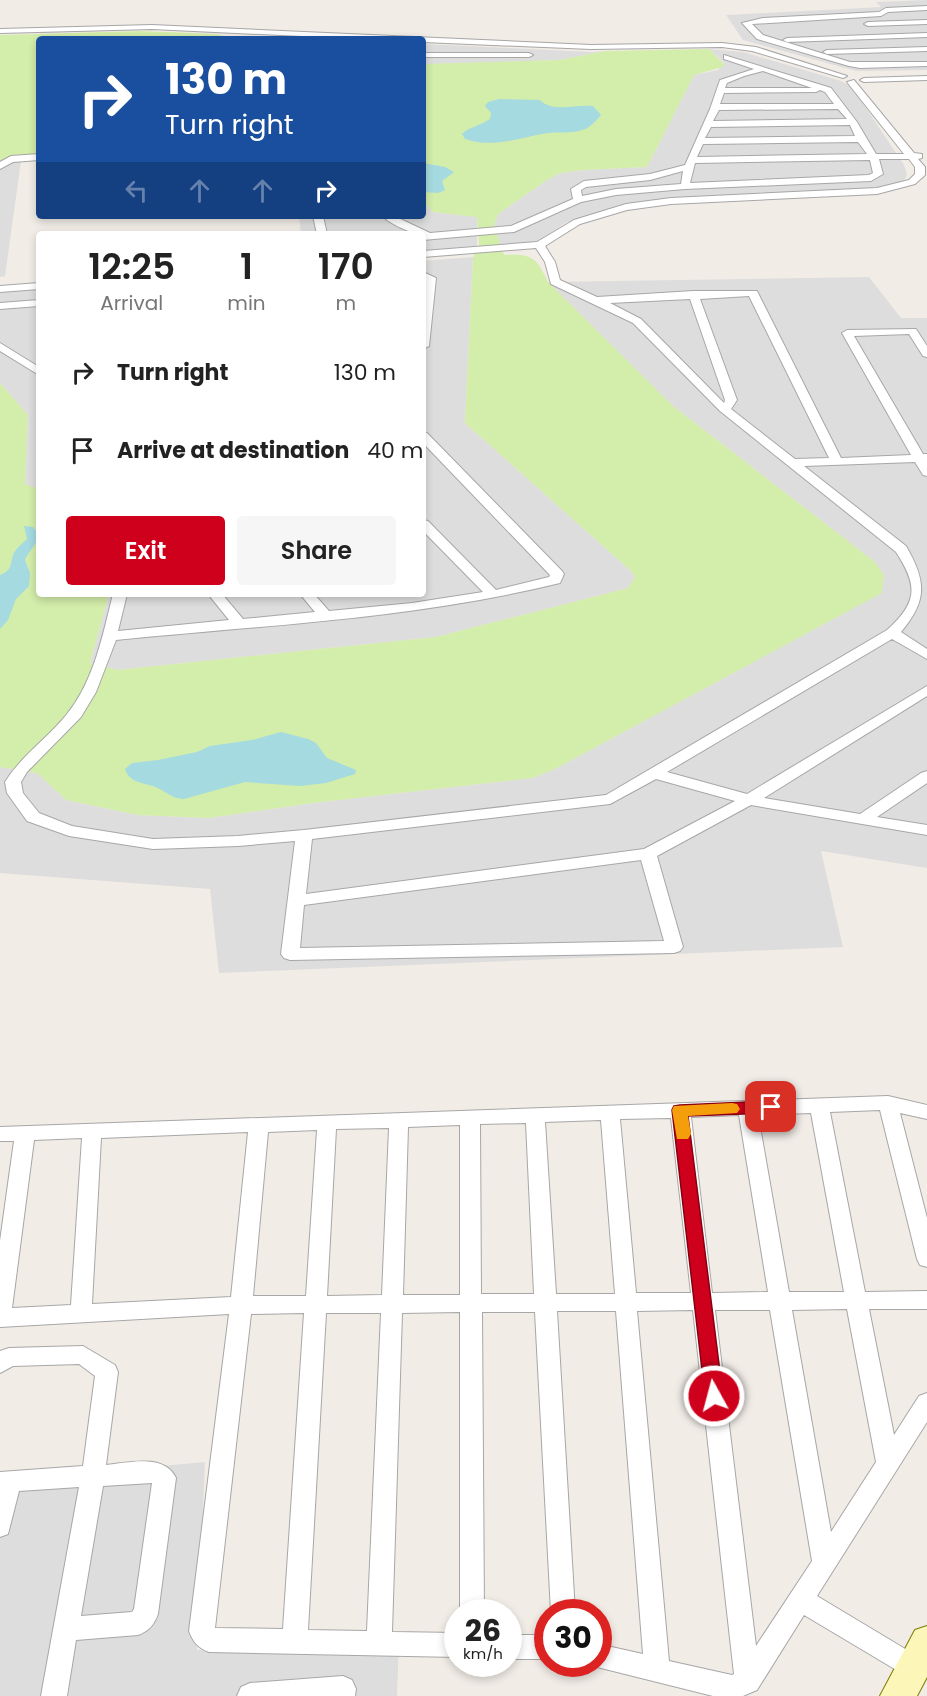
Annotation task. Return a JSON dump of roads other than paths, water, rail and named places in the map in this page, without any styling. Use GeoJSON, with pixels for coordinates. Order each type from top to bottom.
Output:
{"type":"FeatureCollection","features":[{"type":"Feature","properties":{"kind":"street"},"geometry":{"type":"LineString","coordinates":[[927,8],[886,10],[881,14],[746,23],[760,37],[860,66],[927,64]]}},
{"type":"Feature","properties":{"kind":"street"},"geometry":{"type":"LineString","coordinates":[[881,14],[923,49],[927,58]]}},
{"type":"Feature","properties":{"kind":"street"},"geometry":{"type":"LineString","coordinates":[[751,28],[927,21]]}},
{"type":"Feature","properties":{"kind":"street"},"geometry":{"type":"LineString","coordinates":[[0,33],[152,27],[333,36]]}},
{"type":"Feature","properties":{"kind":"street"},"geometry":{"type":"LineString","coordinates":[[0,33],[149,31],[263,36]]}},
{"type":"Feature","properties":{"kind":"street"},"geometry":{"type":"LineString","coordinates":[[772,41],[927,35]]}},
{"type":"Feature","properties":{"kind":"street"},"geometry":{"type":"LineString","coordinates":[[426,41],[593,51],[730,49],[751,52],[854,80],[927,76]]}},
{"type":"Feature","properties":{"kind":"street"},"geometry":{"type":"LineString","coordinates":[[426,42],[433,41]]}},
{"type":"Feature","properties":{"kind":"street"},"geometry":{"type":"LineString","coordinates":[[426,52],[433,41]]}},
{"type":"Feature","properties":{"kind":"street"},"geometry":{"type":"LineString","coordinates":[[814,53],[923,49]]}},
{"type":"Feature","properties":{"kind":"street"},"geometry":{"type":"LineString","coordinates":[[426,55],[539,54]]}},
{"type":"Feature","properties":{"kind":"street"},"geometry":{"type":"LineString","coordinates":[[426,237],[514,229],[548,210],[578,200],[616,192],[685,186],[871,178],[878,174],[874,158],[853,122],[828,90],[727,57]]}},
{"type":"Feature","properties":{"kind":"street"},"geometry":{"type":"LineString","coordinates":[[685,186],[690,164],[715,107],[723,82],[741,74],[764,69]]}},
{"type":"Feature","properties":{"kind":"street"},"geometry":{"type":"LineString","coordinates":[[854,80],[899,125]]}},
{"type":"Feature","properties":{"kind":"street"},"geometry":{"type":"LineString","coordinates":[[426,256],[519,253],[541,247],[577,222],[626,207],[671,201],[877,191],[912,182],[920,175],[921,155],[854,80]]}},
{"type":"Feature","properties":{"kind":"street"},"geometry":{"type":"LineString","coordinates":[[721,91],[828,90]]}},
{"type":"Feature","properties":{"kind":"street"},"geometry":{"type":"LineString","coordinates":[[715,107],[842,106]]}},
{"type":"Feature","properties":{"kind":"street"},"geometry":{"type":"LineString","coordinates":[[707,124],[853,122]]}},
{"type":"Feature","properties":{"kind":"street"},"geometry":{"type":"LineString","coordinates":[[699,141],[861,139]]}},
{"type":"Feature","properties":{"kind":"street"},"geometry":{"type":"LineString","coordinates":[[578,200],[576,189],[584,184],[650,177],[690,164],[921,155]]}},
{"type":"Feature","properties":{"kind":"street"},"geometry":{"type":"LineString","coordinates":[[0,166],[11,159],[36,157]]}},
{"type":"Feature","properties":{"kind":"street"},"geometry":{"type":"LineString","coordinates":[[426,256],[557,245],[573,231],[591,222],[645,207],[881,196],[906,191],[922,185],[927,179]]}},
{"type":"Feature","properties":{"kind":"street"},"geometry":{"type":"LineString","coordinates":[[392,219],[420,231]]}},
{"type":"Feature","properties":{"kind":"street"},"geometry":{"type":"LineString","coordinates":[[119,597],[110,636],[89,692],[73,717],[21,769],[13,782],[15,793],[33,817],[69,831],[153,844],[238,841],[304,835],[610,799],[656,774],[915,617],[925,601],[926,583],[920,569],[901,549],[724,410],[637,321],[625,313],[555,282],[550,262],[541,247]]}},
{"type":"Feature","properties":{"kind":"street"},"geometry":{"type":"LineString","coordinates":[[519,253],[550,262]]}},
{"type":"Feature","properties":{"kind":"street"},"geometry":{"type":"LineString","coordinates":[[426,276],[431,278],[426,301]]}},
{"type":"Feature","properties":{"kind":"street"},"geometry":{"type":"LineString","coordinates":[[0,283],[36,281]]}},
{"type":"Feature","properties":{"kind":"street"},"geometry":{"type":"LineString","coordinates":[[0,289],[36,286]]}},
{"type":"Feature","properties":{"kind":"street"},"geometry":{"type":"LineString","coordinates":[[592,300],[753,293],[836,460]]}},
{"type":"Feature","properties":{"kind":"street"},"geometry":{"type":"LineString","coordinates":[[693,294],[732,399],[724,410]]}},
{"type":"Feature","properties":{"kind":"street"},"geometry":{"type":"LineString","coordinates":[[0,306],[36,303]]}},
{"type":"Feature","properties":{"kind":"street"},"geometry":{"type":"LineString","coordinates":[[927,354],[912,331],[847,333],[923,458],[927,472]]}},
{"type":"Feature","properties":{"kind":"street"},"geometry":{"type":"LineString","coordinates":[[0,346],[36,370]]}},
{"type":"Feature","properties":{"kind":"street"},"geometry":{"type":"LineString","coordinates":[[110,636],[412,607],[493,595],[557,578],[557,574],[426,439]]}},
{"type":"Feature","properties":{"kind":"street"},"geometry":{"type":"LineString","coordinates":[[793,463],[923,458]]}},
{"type":"Feature","properties":{"kind":"street"},"geometry":{"type":"LineString","coordinates":[[426,527],[493,595]]}},
{"type":"Feature","properties":{"kind":"street"},"geometry":{"type":"LineString","coordinates":[[217,597],[240,625]]}},
{"type":"Feature","properties":{"kind":"street"},"geometry":{"type":"LineString","coordinates":[[310,597],[326,616]]}},
{"type":"Feature","properties":{"kind":"street"},"geometry":{"type":"LineString","coordinates":[[403,597],[412,607]]}},
{"type":"Feature","properties":{"kind":"street"},"geometry":{"type":"LineString","coordinates":[[892,633],[927,655]]}},
{"type":"Feature","properties":{"kind":"street"},"geometry":{"type":"LineString","coordinates":[[296,901],[648,854],[749,800],[927,690]]}},
{"type":"Feature","properties":{"kind":"street"},"geometry":{"type":"LineString","coordinates":[[656,774],[749,800],[927,830]]}},
{"type":"Feature","properties":{"kind":"street"},"geometry":{"type":"LineString","coordinates":[[863,819],[927,776]]}},
{"type":"Feature","properties":{"kind":"street"},"geometry":{"type":"LineString","coordinates":[[304,835],[290,954],[674,947],[648,854]]}},
{"type":"Feature","properties":{"kind":"street"},"geometry":{"type":"LineString","coordinates":[[888,1103],[927,1259]]}},
{"type":"Feature","properties":{"kind":"street"},"geometry":{"type":"LineString","coordinates":[[0,1134],[888,1103],[927,1112]]}},
{"type":"Feature","properties":{"kind":"street"},"geometry":{"type":"LineString","coordinates":[[819,1106],[888,1464]]}},
{"type":"Feature","properties":{"kind":"street"},"geometry":{"type":"LineString","coordinates":[[747,1108],[824,1563]]}},
{"type":"Feature","properties":{"kind":"street"},"geometry":{"type":"LineString","coordinates":[[680,1110],[748,1681]]}},
{"type":"Feature","properties":{"kind":"street"},"geometry":{"type":"LineString","coordinates":[[610,1113],[657,1670]]}},
{"type":"Feature","properties":{"kind":"street"},"geometry":{"type":"LineString","coordinates":[[535,1115],[562,1599]]}},
{"type":"Feature","properties":{"kind":"street"},"geometry":{"type":"LineString","coordinates":[[470,1118],[472,1599]]}},
{"type":"Feature","properties":{"kind":"street"},"geometry":{"type":"LineString","coordinates":[[379,1644],[399,1120]]}},
{"type":"Feature","properties":{"kind":"street"},"geometry":{"type":"LineString","coordinates":[[295,1642],[327,1122]]}},
{"type":"Feature","properties":{"kind":"street"},"geometry":{"type":"LineString","coordinates":[[259,1125],[241,1305],[201,1631],[209,1640],[444,1646]]}},
{"type":"Feature","properties":{"kind":"street"},"geometry":{"type":"LineString","coordinates":[[81,1313],[92,1131]]}},
{"type":"Feature","properties":{"kind":"street"},"geometry":{"type":"LineString","coordinates":[[25,1133],[0,1317],[241,1305],[927,1300]]}},
{"type":"Feature","properties":{"kind":"street"},"geometry":{"type":"LineString","coordinates":[[0,1364],[9,1357],[83,1355],[107,1372],[93,1476],[54,1696]]}},
{"type":"Feature","properties":{"kind":"street"},"geometry":{"type":"LineString","coordinates":[[612,1659],[732,1688],[748,1681],[927,1403]]}},
{"type":"Feature","properties":{"kind":"street"},"geometry":{"type":"LineString","coordinates":[[0,1526],[5,1481],[155,1472],[164,1478],[146,1614],[138,1623],[66,1629]]}},
{"type":"Feature","properties":{"kind":"street"},"geometry":{"type":"LineString","coordinates":[[800,1599],[912,1669]]}},
{"type":"Feature","properties":{"kind":"street"},"geometry":{"type":"LineString","coordinates":[[249,1696],[343,1689],[342,1696]]}},
{"type":"Feature","properties":{"kind":"water"},"geometry":{"type":"Polygon","coordinates":[[[499,99],[540,100],[545,104],[558,107],[593,106],[601,115],[589,127],[574,132],[547,133],[494,143],[465,139],[462,134],[490,119],[491,113],[485,106],[488,102],[499,99]]]}},
{"type":"Feature","properties":{"kind":"water"},"geometry":{"type":"Polygon","coordinates":[[[426,164],[445,167],[454,172],[442,181],[445,190],[438,193],[426,192],[426,164]]]}},
{"type":"Feature","properties":{"kind":"water"},"geometry":{"type":"Polygon","coordinates":[[[24,526],[33,527],[36,531],[36,542],[25,560],[30,573],[29,586],[16,599],[8,620],[0,629],[0,575],[9,569],[17,548],[27,539],[24,526]]]}},
{"type":"Feature","properties":{"kind":"water"},"geometry":{"type":"Polygon","coordinates":[[[281,732],[316,743],[327,758],[356,770],[355,774],[326,783],[300,786],[245,782],[184,799],[175,798],[157,788],[136,781],[125,769],[132,763],[197,752],[210,746],[252,740],[281,732]]]}}]}
